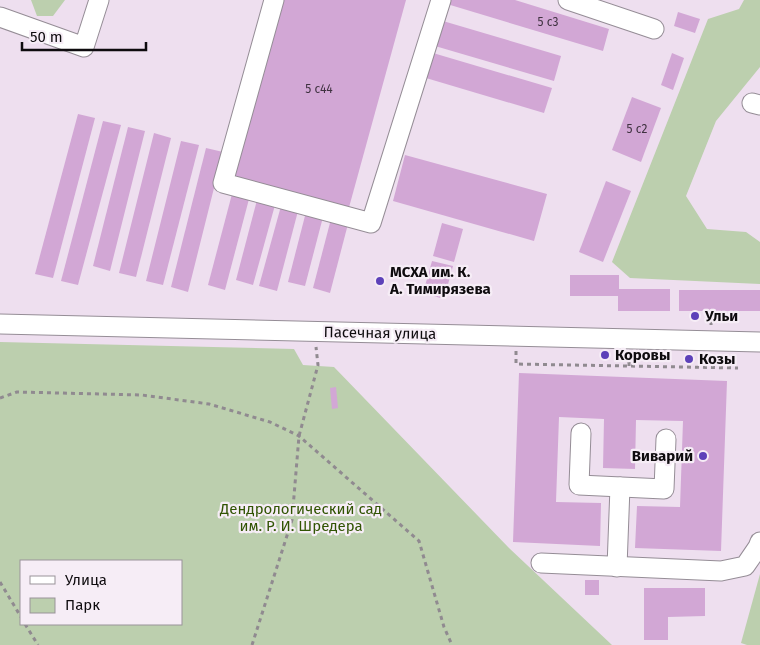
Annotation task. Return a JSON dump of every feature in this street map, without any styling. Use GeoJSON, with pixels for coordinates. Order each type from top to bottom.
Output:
{"type":"FeatureCollection","features":[{"type":"Feature","properties":{"kind":"street"},"geometry":{"type":"LineString","coordinates":[[0,18],[84,47],[99,0]]}},
{"type":"Feature","properties":{"kind":"street"},"geometry":{"type":"LineString","coordinates":[[274,0],[223,183],[371,223],[441,0]]}},
{"type":"Feature","properties":{"kind":"street"},"geometry":{"type":"LineString","coordinates":[[568,0],[654,29]]}},
{"type":"Feature","properties":{"kind":"street","name":"Пасечная улица"},"geometry":{"type":"LineString","coordinates":[[0,324],[760,342]]}},
{"type":"Feature","properties":{"kind":"street"},"geometry":{"type":"LineString","coordinates":[[581,433],[579,485],[664,489],[666,439]]}},
{"type":"Feature","properties":{"kind":"street"},"geometry":{"type":"LineString","coordinates":[[617,567],[620,487]]}},
{"type":"Feature","properties":{"kind":"street"},"geometry":{"type":"LineString","coordinates":[[541,563],[721,571],[745,566],[760,542]]}},
{"type":"Feature","properties":{"kind":"path"},"geometry":{"type":"LineString","coordinates":[[252,645],[292,520],[299,436],[318,365],[314,331]]}},
{"type":"Feature","properties":{"kind":"path"},"geometry":{"type":"LineString","coordinates":[[516,336],[516,364],[738,368]]}},
{"type":"Feature","properties":{"kind":"path"},"geometry":{"type":"LineString","coordinates":[[0,398],[17,392],[142,396],[209,404],[270,422],[299,436],[419,541],[444,627],[452,645]]}},
{"type":"Feature","properties":{"kind":"path"},"geometry":{"type":"LineString","coordinates":[[0,582],[20,615]]}},
{"type":"Feature","properties":{"kind":"path"},"geometry":{"type":"LineString","coordinates":[[26,625],[38,645]]}},
{"type":"Feature","properties":{"kind":"shaded area","name":"МСХА им. К. А. Тимирязева"},"geometry":{"type":"Polygon","coordinates":[[[0,0],[760,0],[760,645],[0,645],[0,0]]]}},
{"type":"Feature","properties":{"kind":"green space"},"geometry":{"type":"Polygon","coordinates":[[[31,0],[65,0],[53,16],[37,16],[31,0]]]}},
{"type":"Feature","properties":{"kind":"green space"},"geometry":{"type":"Polygon","coordinates":[[[744,0],[760,0],[760,67],[716,121],[686,196],[707,229],[746,232],[760,242],[760,284],[630,278],[612,262],[708,19],[739,9],[744,0]]]}},
{"type":"Feature","properties":{"kind":"green space","name":"Дендрологический сад им. Р. И. Шредера"},"geometry":{"type":"Polygon","coordinates":[[[0,342],[294,349],[303,365],[334,367],[509,548],[612,645],[0,645],[0,342]]]}},
{"type":"Feature","properties":{"kind":"green space"},"geometry":{"type":"Polygon","coordinates":[[[760,574],[760,645],[747,645],[741,643],[760,574]]]}},
{"type":"Feature","properties":{"kind":"building"},"geometry":{"type":"Polygon","coordinates":[[[281,0],[406,0],[348,211],[232,179],[281,0]]]}},
{"type":"Feature","properties":{"kind":"building"},"geometry":{"type":"Polygon","coordinates":[[[448,0],[515,0],[609,29],[603,51],[447,4],[448,0]]]}},
{"type":"Feature","properties":{"kind":"building"},"geometry":{"type":"Polygon","coordinates":[[[678,12],[700,19],[695,33],[674,26],[678,12]]]}},
{"type":"Feature","properties":{"kind":"building"},"geometry":{"type":"Polygon","coordinates":[[[443,21],[561,56],[554,81],[435,46],[443,21]]]}},
{"type":"Feature","properties":{"kind":"building"},"geometry":{"type":"Polygon","coordinates":[[[433,53],[552,88],[544,113],[426,78],[433,53]]]}},
{"type":"Feature","properties":{"kind":"building"},"geometry":{"type":"Polygon","coordinates":[[[672,53],[684,58],[673,90],[661,85],[672,53]]]}},
{"type":"Feature","properties":{"kind":"building"},"geometry":{"type":"Polygon","coordinates":[[[632,97],[661,108],[641,162],[612,150],[632,97]]]}},
{"type":"Feature","properties":{"kind":"building"},"geometry":{"type":"Polygon","coordinates":[[[78,114],[95,118],[53,278],[35,274],[78,114]]]}},
{"type":"Feature","properties":{"kind":"building"},"geometry":{"type":"Polygon","coordinates":[[[103,121],[121,125],[78,285],[61,281],[103,121]]]}},
{"type":"Feature","properties":{"kind":"building"},"geometry":{"type":"Polygon","coordinates":[[[128,127],[145,131],[110,271],[93,266],[128,127]]]}},
{"type":"Feature","properties":{"kind":"building"},"geometry":{"type":"Polygon","coordinates":[[[154,133],[171,138],[136,277],[119,273],[154,133]]]}},
{"type":"Feature","properties":{"kind":"building"},"geometry":{"type":"Polygon","coordinates":[[[181,141],[199,145],[163,285],[146,281],[181,141]]]}},
{"type":"Feature","properties":{"kind":"building"},"geometry":{"type":"Polygon","coordinates":[[[206,148],[223,152],[188,292],[171,287],[206,148]]]}},
{"type":"Feature","properties":{"kind":"building"},"geometry":{"type":"Polygon","coordinates":[[[405,155],[547,194],[534,241],[393,201],[405,155]]]}},
{"type":"Feature","properties":{"kind":"building"},"geometry":{"type":"Polygon","coordinates":[[[606,181],[631,191],[603,262],[579,252],[606,181]]]}},
{"type":"Feature","properties":{"kind":"building"},"geometry":{"type":"Polygon","coordinates":[[[232,194],[249,199],[225,290],[208,285],[232,194]]]}},
{"type":"Feature","properties":{"kind":"building"},"geometry":{"type":"Polygon","coordinates":[[[257,200],[275,205],[253,285],[236,280],[257,200]]]}},
{"type":"Feature","properties":{"kind":"building"},"geometry":{"type":"Polygon","coordinates":[[[281,206],[298,211],[277,291],[259,286],[281,206]]]}},
{"type":"Feature","properties":{"kind":"building"},"geometry":{"type":"Polygon","coordinates":[[[306,212],[323,217],[305,286],[288,282],[306,212]]]}},
{"type":"Feature","properties":{"kind":"building"},"geometry":{"type":"Polygon","coordinates":[[[331,219],[348,224],[330,293],[313,288],[331,219]]]}},
{"type":"Feature","properties":{"kind":"building"},"geometry":{"type":"Polygon","coordinates":[[[442,223],[463,229],[454,262],[433,256],[442,223]]]}},
{"type":"Feature","properties":{"kind":"building"},"geometry":{"type":"Polygon","coordinates":[[[432,261],[453,266],[444,299],[423,293],[432,261]]]}},
{"type":"Feature","properties":{"kind":"building"},"geometry":{"type":"Polygon","coordinates":[[[570,275],[619,275],[619,289],[670,289],[670,311],[618,311],[618,296],[570,296],[570,275]]]}},
{"type":"Feature","properties":{"kind":"building"},"geometry":{"type":"Polygon","coordinates":[[[679,290],[760,290],[760,311],[679,311],[679,290]]]}},
{"type":"Feature","properties":{"kind":"building","name":"Виварий"},"geometry":{"type":"Polygon","coordinates":[[[519,373],[727,381],[721,551],[635,548],[637,506],[680,507],[683,421],[636,420],[635,469],[603,468],[604,419],[559,417],[556,502],[601,503],[600,546],[513,542],[519,373]]]}},
{"type":"Feature","properties":{"kind":"building"},"geometry":{"type":"Polygon","coordinates":[[[336,387],[338,408],[332,409],[330,388],[336,387]]]}},
{"type":"Feature","properties":{"kind":"building"},"geometry":{"type":"Polygon","coordinates":[[[585,580],[599,580],[599,595],[585,595],[585,580]]]}},
{"type":"Feature","properties":{"kind":"building"},"geometry":{"type":"Polygon","coordinates":[[[644,588],[705,588],[705,616],[668,617],[668,640],[644,640],[644,588]]]}},
{"type":"Feature","properties":{"kind":"place","name":"МСХА им. К. А. Тимирязева"},"geometry":{"type":"Point","coordinates":[380,281]}},
{"type":"Feature","properties":{"kind":"place","name":"Ульи"},"geometry":{"type":"Point","coordinates":[695,316]}},
{"type":"Feature","properties":{"kind":"place","name":"Коровы"},"geometry":{"type":"Point","coordinates":[605,355]}},
{"type":"Feature","properties":{"kind":"place","name":"Козы"},"geometry":{"type":"Point","coordinates":[689,359]}},
{"type":"Feature","properties":{"kind":"place","name":"Виварий"},"geometry":{"type":"Point","coordinates":[703,456]}}]}
